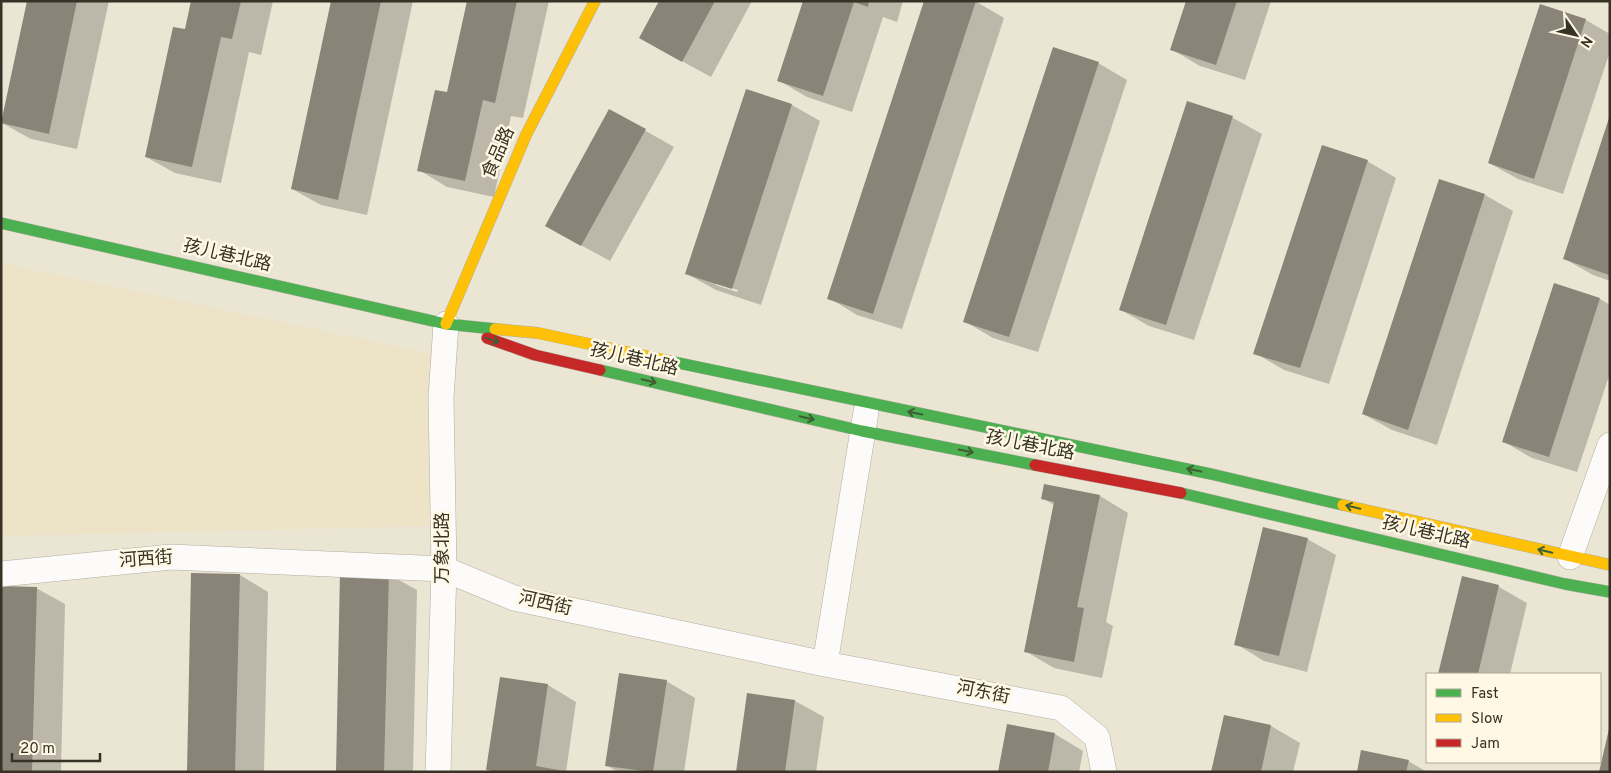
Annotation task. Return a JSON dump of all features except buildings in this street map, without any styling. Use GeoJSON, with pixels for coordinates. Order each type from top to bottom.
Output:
{"type":"FeatureCollection","features":[{"type":"Feature","properties":{"kind":"main road","name":"食品路"},"geometry":{"type":"LineString","coordinates":[[446,324],[526,135],[595,1]]}},
{"type":"Feature","properties":{"kind":"main road","name":"孩儿巷北路"},"geometry":{"type":"LineString","coordinates":[[1,223],[446,324],[534,355],[862,431],[1205,498],[1565,584],[1610,592]]}},
{"type":"Feature","properties":{"kind":"main road","name":"孩儿巷北路"},"geometry":{"type":"LineString","coordinates":[[446,324],[538,333],[1211,474],[1610,565]]}},
{"type":"Feature","properties":{"kind":"street","name":"万象北路"},"geometry":{"type":"LineString","coordinates":[[438,772],[444,569],[441,397],[446,324]]}},
{"type":"Feature","properties":{"kind":"street"},"geometry":{"type":"LineString","coordinates":[[825,664],[867,403]]}},
{"type":"Feature","properties":{"kind":"street"},"geometry":{"type":"LineString","coordinates":[[1570,557],[1610,445]]}},
{"type":"Feature","properties":{"kind":"street","name":"河西街"},"geometry":{"type":"LineString","coordinates":[[1,574],[171,557],[444,569],[514,598],[825,664]]}},
{"type":"Feature","properties":{"kind":"street","name":"河东街"},"geometry":{"type":"LineString","coordinates":[[825,664],[1062,708],[1097,737],[1104,772]]}},
{"type":"Feature","properties":{"kind":"shaded area"},"geometry":{"type":"Polygon","coordinates":[[[1,263],[433,354],[430,526],[1,536],[1,263]]]}},
{"type":"Feature","properties":{"kind":"traffic: fast"},"geometry":{"type":"LineString","coordinates":[[1,223],[446,324],[495,329]]}},
{"type":"Feature","properties":{"kind":"traffic: fast"},"geometry":{"type":"LineString","coordinates":[[669,361],[1211,474],[1343,505]]}},
{"type":"Feature","properties":{"kind":"traffic: fast"},"geometry":{"type":"LineString","coordinates":[[600,370],[862,431],[1035,465]]}},
{"type":"Feature","properties":{"kind":"traffic: fast"},"geometry":{"type":"LineString","coordinates":[[1181,493],[1565,584],[1610,592]]}},
{"type":"Feature","properties":{"kind":"traffic: slow"},"geometry":{"type":"LineString","coordinates":[[446,324],[526,135],[595,1]]}},
{"type":"Feature","properties":{"kind":"traffic: slow"},"geometry":{"type":"LineString","coordinates":[[495,329],[538,333],[669,361]]}},
{"type":"Feature","properties":{"kind":"traffic: slow"},"geometry":{"type":"LineString","coordinates":[[1343,505],[1610,565]]}},
{"type":"Feature","properties":{"kind":"traffic: jam"},"geometry":{"type":"LineString","coordinates":[[487,338],[535,355],[600,370]]}},
{"type":"Feature","properties":{"kind":"traffic: jam"},"geometry":{"type":"LineString","coordinates":[[1035,465],[1181,493]]}}]}
